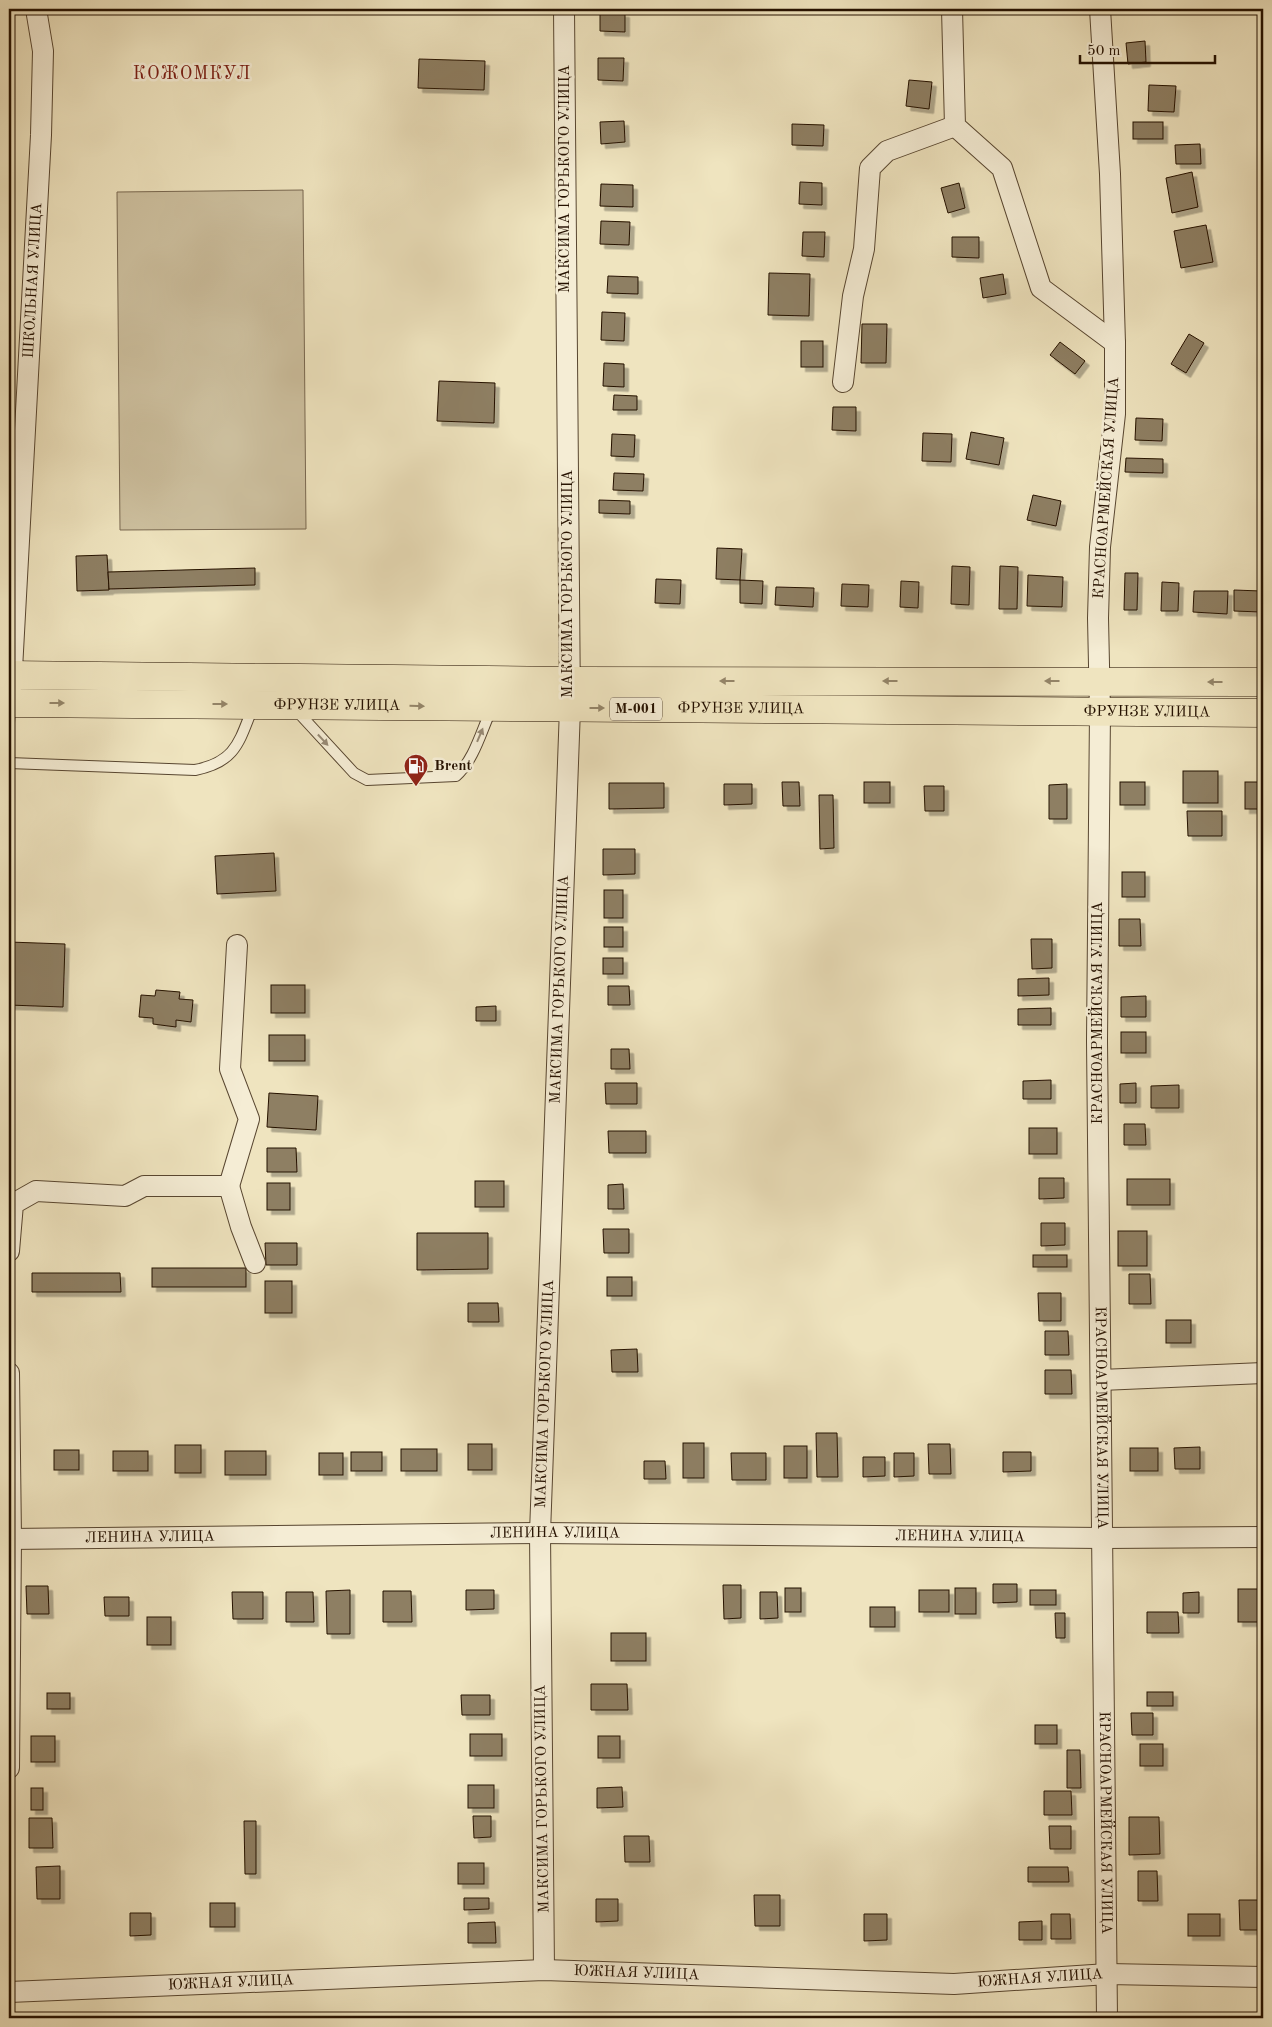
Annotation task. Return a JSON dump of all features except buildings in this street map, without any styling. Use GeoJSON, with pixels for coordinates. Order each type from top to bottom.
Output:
{"type":"FeatureCollection","features":[{"type":"Feature","properties":{"kind":"main road","name":"ФРУНЗЕ УЛИЦА"},"geometry":{"type":"LineString","coordinates":[[10,675],[569,681],[1263,682]]}},
{"type":"Feature","properties":{"kind":"main road","name":"ФРУНЗЕ УЛИЦА"},"geometry":{"type":"LineString","coordinates":[[9,709],[290,704],[492,708],[1263,713]]}},
{"type":"Feature","properties":{"kind":"street","name":"ШКОЛЬНАЯ УЛИЦА"},"geometry":{"type":"LineString","coordinates":[[9,709],[41,135],[43,51],[36,9]]}},
{"type":"Feature","properties":{"kind":"street","name":"МАКСИМА ГОРЬКОГО УЛИЦА"},"geometry":{"type":"LineString","coordinates":[[544,1970],[540,1533],[570,708],[564,9]]}},
{"type":"Feature","properties":{"kind":"street"},"geometry":{"type":"LineString","coordinates":[[952,9],[955,126],[1002,168],[1041,288],[1116,343]]}},
{"type":"Feature","properties":{"kind":"street","name":"КРАСНОАРМЕЙСКАЯ УЛИЦА"},"geometry":{"type":"LineString","coordinates":[[1100,9],[1110,174],[1116,343],[1115,414],[1100,547],[1097,1041],[1107,2018]]}},
{"type":"Feature","properties":{"kind":"street"},"geometry":{"type":"LineString","coordinates":[[843,382],[853,296],[864,249],[870,168],[887,152],[955,126]]}},
{"type":"Feature","properties":{"kind":"street"},"geometry":{"type":"LineString","coordinates":[[237,945],[230,1070],[249,1119],[229,1186],[241,1227],[255,1263]]}},
{"type":"Feature","properties":{"kind":"street"},"geometry":{"type":"LineString","coordinates":[[9,1251],[13,1204],[36,1191],[125,1196],[144,1186],[229,1186]]}},
{"type":"Feature","properties":{"kind":"street"},"geometry":{"type":"LineString","coordinates":[[9,1373],[9,1768]]}},
{"type":"Feature","properties":{"kind":"street"},"geometry":{"type":"LineString","coordinates":[[1101,1380],[1263,1373]]}},
{"type":"Feature","properties":{"kind":"street","name":"ЛЕНИНА УЛИЦА"},"geometry":{"type":"LineString","coordinates":[[10,1539],[540,1533],[1103,1538],[1263,1537]]}},
{"type":"Feature","properties":{"kind":"street","name":"ЮЖНАЯ УЛИЦА"},"geometry":{"type":"LineString","coordinates":[[9,1992],[544,1970],[954,1984],[1108,1974],[1263,1977]]}},
{"type":"Feature","properties":{"kind":"lane"},"geometry":{"type":"LineString","coordinates":[[9,763],[195,770],[213,766],[228,757],[235,749],[254,704]]}},
{"type":"Feature","properties":{"kind":"lane"},"geometry":{"type":"LineString","coordinates":[[290,704],[354,773],[367,780],[456,776],[470,759],[492,708]]}},
{"type":"Feature","properties":{"kind":"shaded area"},"geometry":{"type":"Polygon","coordinates":[[[303,190],[306,529],[120,530],[117,192],[303,190]]]}},
{"type":"Feature","properties":{"kind":"place","name":"Brent"},"geometry":{"type":"Point","coordinates":[416,787]}},
{"type":"Feature","properties":{"kind":"district","name":"КОЖОМКУЛ"},"geometry":{"type":"Point","coordinates":[192,74]}}]}
